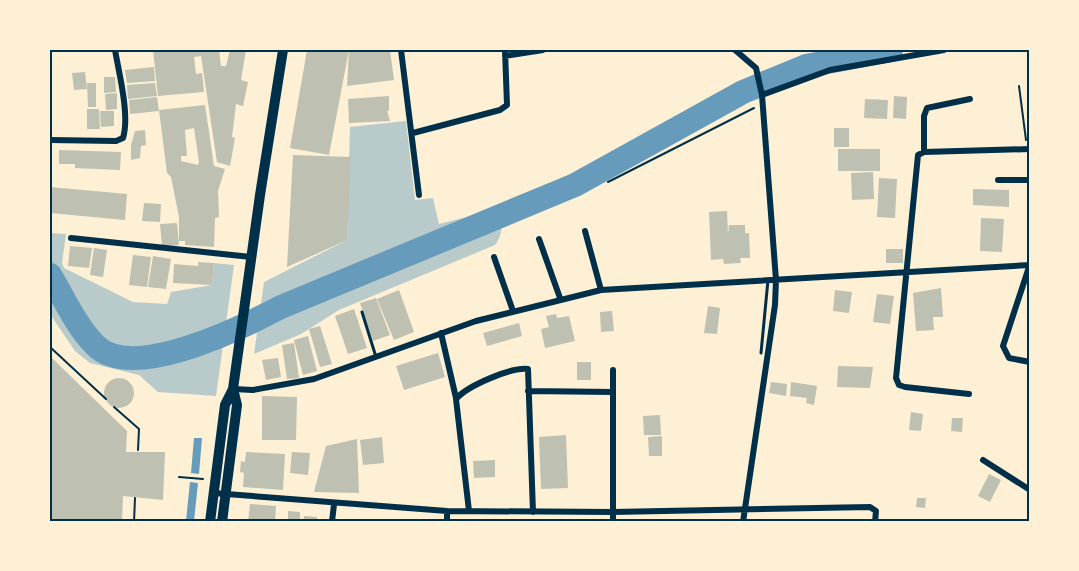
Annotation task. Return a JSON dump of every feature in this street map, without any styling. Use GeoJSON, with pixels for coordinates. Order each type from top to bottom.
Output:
{"type":"FeatureCollection","features":[{"type":"Feature","properties":{"kind":"highway"},"geometry":{"type":"LineString","coordinates":[[210,522],[225,405],[233,389],[251,257],[284,50]]}},
{"type":"Feature","properties":{"kind":"highway"},"geometry":{"type":"LineString","coordinates":[[222,522],[237,405],[233,389]]}},
{"type":"Feature","properties":{"kind":"street"},"geometry":{"type":"LineString","coordinates":[[50,140],[116,141],[123,138],[121,84],[115,50]]}},
{"type":"Feature","properties":{"kind":"street"},"geometry":{"type":"LineString","coordinates":[[401,50],[420,195]]}},
{"type":"Feature","properties":{"kind":"street"},"geometry":{"type":"LineString","coordinates":[[413,133],[500,110],[507,105],[505,52],[543,50]]}},
{"type":"Feature","properties":{"kind":"street"},"geometry":{"type":"LineString","coordinates":[[735,50],[756,68],[762,94],[775,304],[743,509],[743,522]]}},
{"type":"Feature","properties":{"kind":"street"},"geometry":{"type":"LineString","coordinates":[[762,94],[830,70],[944,50]]}},
{"type":"Feature","properties":{"kind":"street"},"geometry":{"type":"LineString","coordinates":[[924,152],[924,116],[927,108],[970,99]]}},
{"type":"Feature","properties":{"kind":"street"},"geometry":{"type":"LineString","coordinates":[[969,394],[905,387],[897,382],[918,155],[924,152],[1028,149]]}},
{"type":"Feature","properties":{"kind":"street"},"geometry":{"type":"LineString","coordinates":[[998,180],[1029,180]]}},
{"type":"Feature","properties":{"kind":"street"},"geometry":{"type":"LineString","coordinates":[[585,231],[601,290]]}},
{"type":"Feature","properties":{"kind":"street"},"geometry":{"type":"LineString","coordinates":[[71,237],[251,257]]}},
{"type":"Feature","properties":{"kind":"street"},"geometry":{"type":"LineString","coordinates":[[539,239],[560,298]]}},
{"type":"Feature","properties":{"kind":"street"},"geometry":{"type":"LineString","coordinates":[[494,257],[513,311]]}},
{"type":"Feature","properties":{"kind":"street"},"geometry":{"type":"LineString","coordinates":[[233,389],[253,390],[314,379],[441,333],[560,298],[601,290],[1029,264],[1005,337],[1004,353],[1009,358],[1029,362]]}},
{"type":"Feature","properties":{"kind":"street"},"geometry":{"type":"LineString","coordinates":[[441,333],[456,398],[469,511]]}},
{"type":"Feature","properties":{"kind":"street"},"geometry":{"type":"LineString","coordinates":[[456,398],[514,369],[528,369],[533,512]]}},
{"type":"Feature","properties":{"kind":"street"},"geometry":{"type":"LineString","coordinates":[[613,370],[613,522]]}},
{"type":"Feature","properties":{"kind":"street"},"geometry":{"type":"LineString","coordinates":[[528,391],[613,392]]}},
{"type":"Feature","properties":{"kind":"street"},"geometry":{"type":"LineString","coordinates":[[983,460],[1029,489]]}},
{"type":"Feature","properties":{"kind":"street"},"geometry":{"type":"LineString","coordinates":[[213,493],[447,511],[613,512],[870,507],[876,511],[875,522]]}},
{"type":"Feature","properties":{"kind":"street"},"geometry":{"type":"LineString","coordinates":[[332,522],[334,504]]}},
{"type":"Feature","properties":{"kind":"street"},"geometry":{"type":"LineString","coordinates":[[447,511],[447,522]]}},
{"type":"Feature","properties":{"kind":"lane"},"geometry":{"type":"LineString","coordinates":[[761,353],[772,280]]}},
{"type":"Feature","properties":{"kind":"lane"},"geometry":{"type":"LineString","coordinates":[[362,312],[376,357]]}},
{"type":"Feature","properties":{"kind":"path"},"geometry":{"type":"LineString","coordinates":[[1019,86],[1028,149]]}},
{"type":"Feature","properties":{"kind":"path"},"geometry":{"type":"LineString","coordinates":[[608,182],[762,104]]}},
{"type":"Feature","properties":{"kind":"path"},"geometry":{"type":"LineString","coordinates":[[50,346],[106,399]]}},
{"type":"Feature","properties":{"kind":"path"},"geometry":{"type":"LineString","coordinates":[[114,407],[139,429],[138,450]]}},
{"type":"Feature","properties":{"kind":"path"},"geometry":{"type":"LineString","coordinates":[[179,477],[215,480]]}},
{"type":"Feature","properties":{"kind":"path"},"geometry":{"type":"LineString","coordinates":[[134,522],[135,498]]}},
{"type":"Feature","properties":{"kind":"shaded area"},"geometry":{"type":"Polygon","coordinates":[[[406,121],[415,200],[433,198],[439,224],[498,209],[501,228],[495,245],[339,310],[301,334],[254,354],[264,282],[347,240],[350,127],[406,121]]]}},
{"type":"Feature","properties":{"kind":"shaded area"},"geometry":{"type":"Polygon","coordinates":[[[50,233],[66,234],[62,263],[64,268],[133,302],[167,304],[171,292],[212,285],[214,263],[234,265],[216,396],[158,392],[139,375],[90,363],[75,351],[50,314],[50,233]]]}},
{"type":"Feature","properties":{"kind":"water"},"geometry":{"type":"Polygon","coordinates":[[[194,438],[202,438],[199,474],[191,473],[194,438]]]}},
{"type":"Feature","properties":{"kind":"water"},"geometry":{"type":"Polygon","coordinates":[[[190,482],[198,483],[194,521],[186,521],[190,482]]]}},
{"type":"Feature","properties":{"kind":"building"},"geometry":{"type":"Polygon","coordinates":[[[153,50],[219,50],[221,66],[226,66],[230,50],[246,50],[241,80],[248,82],[243,106],[236,104],[232,137],[235,138],[230,166],[217,162],[201,56],[194,57],[196,74],[202,73],[204,92],[158,96],[153,50]]]}},
{"type":"Feature","properties":{"kind":"building"},"geometry":{"type":"Polygon","coordinates":[[[307,50],[349,50],[329,155],[290,148],[307,50]]]}},
{"type":"Feature","properties":{"kind":"building"},"geometry":{"type":"Polygon","coordinates":[[[349,50],[390,50],[394,80],[347,86],[349,50]]]}},
{"type":"Feature","properties":{"kind":"building"},"geometry":{"type":"Polygon","coordinates":[[[154,67],[155,81],[127,83],[125,70],[154,67]]]}},
{"type":"Feature","properties":{"kind":"building"},"geometry":{"type":"Polygon","coordinates":[[[85,72],[87,89],[74,90],[72,73],[85,72]]]}},
{"type":"Feature","properties":{"kind":"building"},"geometry":{"type":"Polygon","coordinates":[[[104,77],[115,77],[116,92],[104,93],[104,77]]]}},
{"type":"Feature","properties":{"kind":"building"},"geometry":{"type":"Polygon","coordinates":[[[87,83],[96,83],[96,107],[88,107],[87,83]]]}},
{"type":"Feature","properties":{"kind":"building"},"geometry":{"type":"Polygon","coordinates":[[[155,83],[157,96],[128,99],[127,85],[155,83]]]}},
{"type":"Feature","properties":{"kind":"building"},"geometry":{"type":"Polygon","coordinates":[[[117,93],[117,109],[106,110],[105,94],[117,93]]]}},
{"type":"Feature","properties":{"kind":"building"},"geometry":{"type":"Polygon","coordinates":[[[389,96],[389,111],[387,111],[390,121],[349,123],[348,99],[389,96]]]}},
{"type":"Feature","properties":{"kind":"building"},"geometry":{"type":"Polygon","coordinates":[[[894,96],[907,97],[906,119],[893,118],[894,96]]]}},
{"type":"Feature","properties":{"kind":"building"},"geometry":{"type":"Polygon","coordinates":[[[157,97],[159,111],[130,114],[129,100],[157,97]]]}},
{"type":"Feature","properties":{"kind":"building"},"geometry":{"type":"Polygon","coordinates":[[[865,99],[888,100],[887,119],[864,118],[865,99]]]}},
{"type":"Feature","properties":{"kind":"building"},"geometry":{"type":"Polygon","coordinates":[[[205,105],[214,166],[225,169],[218,191],[219,217],[215,218],[214,247],[185,245],[185,241],[179,241],[179,217],[171,177],[167,173],[159,110],[205,105]],[[194,128],[185,130],[187,156],[181,156],[181,161],[198,165],[194,128]]]}},
{"type":"Feature","properties":{"kind":"building"},"geometry":{"type":"Polygon","coordinates":[[[87,109],[99,109],[100,129],[87,129],[87,109]]]}},
{"type":"Feature","properties":{"kind":"building"},"geometry":{"type":"Polygon","coordinates":[[[100,111],[114,111],[114,126],[101,127],[100,111]]]}},
{"type":"Feature","properties":{"kind":"building"},"geometry":{"type":"Polygon","coordinates":[[[834,128],[849,128],[849,147],[834,147],[834,128]]]}},
{"type":"Feature","properties":{"kind":"building"},"geometry":{"type":"Polygon","coordinates":[[[145,130],[146,145],[141,146],[140,158],[131,160],[131,145],[135,131],[145,130]]]}},
{"type":"Feature","properties":{"kind":"building"},"geometry":{"type":"Polygon","coordinates":[[[838,149],[880,149],[880,171],[838,171],[838,149]]]}},
{"type":"Feature","properties":{"kind":"building"},"geometry":{"type":"Polygon","coordinates":[[[59,150],[121,152],[120,170],[75,168],[75,164],[59,164],[59,150]]]}},
{"type":"Feature","properties":{"kind":"building"},"geometry":{"type":"Polygon","coordinates":[[[293,155],[351,157],[347,240],[287,267],[293,155]]]}},
{"type":"Feature","properties":{"kind":"building"},"geometry":{"type":"Polygon","coordinates":[[[873,172],[874,199],[852,200],[851,173],[873,172]]]}},
{"type":"Feature","properties":{"kind":"building"},"geometry":{"type":"Polygon","coordinates":[[[879,178],[897,179],[895,218],[877,217],[879,178]]]}},
{"type":"Feature","properties":{"kind":"building"},"geometry":{"type":"Polygon","coordinates":[[[50,187],[127,194],[125,220],[50,213],[50,187]]]}},
{"type":"Feature","properties":{"kind":"building"},"geometry":{"type":"Polygon","coordinates":[[[973,189],[1009,190],[1009,207],[973,205],[973,189]]]}},
{"type":"Feature","properties":{"kind":"building"},"geometry":{"type":"Polygon","coordinates":[[[144,203],[161,204],[160,222],[142,221],[144,203]]]}},
{"type":"Feature","properties":{"kind":"building"},"geometry":{"type":"Polygon","coordinates":[[[727,211],[728,234],[729,225],[745,225],[745,233],[749,233],[750,258],[740,258],[741,263],[724,264],[723,259],[711,260],[709,212],[727,211]]]}},
{"type":"Feature","properties":{"kind":"building"},"geometry":{"type":"Polygon","coordinates":[[[981,218],[1004,219],[1002,252],[980,251],[981,218]]]}},
{"type":"Feature","properties":{"kind":"building"},"geometry":{"type":"Polygon","coordinates":[[[177,223],[179,245],[162,246],[160,224],[177,223]]]}},
{"type":"Feature","properties":{"kind":"building"},"geometry":{"type":"Polygon","coordinates":[[[70,246],[92,248],[89,268],[68,266],[70,246]]]}},
{"type":"Feature","properties":{"kind":"building"},"geometry":{"type":"Polygon","coordinates":[[[94,248],[107,250],[103,277],[90,275],[94,248]]]}},
{"type":"Feature","properties":{"kind":"building"},"geometry":{"type":"Polygon","coordinates":[[[886,249],[903,249],[903,263],[886,263],[886,249]]]}},
{"type":"Feature","properties":{"kind":"building"},"geometry":{"type":"Polygon","coordinates":[[[133,255],[151,257],[147,287],[129,285],[133,255]]]}},
{"type":"Feature","properties":{"kind":"building"},"geometry":{"type":"Polygon","coordinates":[[[153,256],[171,259],[166,289],[148,287],[153,256]]]}},
{"type":"Feature","properties":{"kind":"building"},"geometry":{"type":"Polygon","coordinates":[[[198,262],[214,263],[212,285],[173,283],[174,264],[198,266],[198,262]]]}},
{"type":"Feature","properties":{"kind":"building"},"geometry":{"type":"Polygon","coordinates":[[[941,288],[943,317],[933,317],[934,330],[916,331],[913,293],[941,288]]]}},
{"type":"Feature","properties":{"kind":"building"},"geometry":{"type":"Polygon","coordinates":[[[399,290],[414,332],[394,340],[377,299],[399,290]]]}},
{"type":"Feature","properties":{"kind":"building"},"geometry":{"type":"Polygon","coordinates":[[[835,290],[852,292],[849,313],[833,311],[835,290]]]}},
{"type":"Feature","properties":{"kind":"building"},"geometry":{"type":"Polygon","coordinates":[[[877,294],[894,296],[890,324],[873,322],[877,294]]]}},
{"type":"Feature","properties":{"kind":"building"},"geometry":{"type":"Polygon","coordinates":[[[376,298],[390,335],[373,341],[360,303],[376,298]]]}},
{"type":"Feature","properties":{"kind":"building"},"geometry":{"type":"Polygon","coordinates":[[[708,306],[720,308],[717,334],[704,333],[708,306]]]}},
{"type":"Feature","properties":{"kind":"building"},"geometry":{"type":"Polygon","coordinates":[[[354,309],[367,348],[348,354],[335,316],[354,309]]]}},
{"type":"Feature","properties":{"kind":"building"},"geometry":{"type":"Polygon","coordinates":[[[612,311],[614,331],[601,332],[600,312],[612,311]]]}},
{"type":"Feature","properties":{"kind":"building"},"geometry":{"type":"Polygon","coordinates":[[[556,314],[557,318],[569,316],[575,341],[545,348],[541,329],[549,327],[546,316],[556,314]]]}},
{"type":"Feature","properties":{"kind":"building"},"geometry":{"type":"Polygon","coordinates":[[[519,323],[522,336],[487,346],[483,333],[519,323]]]}},
{"type":"Feature","properties":{"kind":"building"},"geometry":{"type":"Polygon","coordinates":[[[320,326],[332,364],[320,367],[309,329],[320,326]]]}},
{"type":"Feature","properties":{"kind":"building"},"geometry":{"type":"Polygon","coordinates":[[[308,336],[317,371],[303,375],[294,340],[308,336]]]}},
{"type":"Feature","properties":{"kind":"building"},"geometry":{"type":"Polygon","coordinates":[[[294,343],[299,378],[287,379],[282,345],[294,343]]]}},
{"type":"Feature","properties":{"kind":"building"},"geometry":{"type":"Polygon","coordinates":[[[438,353],[445,377],[404,390],[396,366],[438,353]]]}},
{"type":"Feature","properties":{"kind":"building"},"geometry":{"type":"Polygon","coordinates":[[[50,356],[127,431],[126,452],[165,452],[163,500],[123,496],[122,522],[50,520],[50,356]]]}},
{"type":"Feature","properties":{"kind":"building"},"geometry":{"type":"Polygon","coordinates":[[[278,358],[281,377],[266,380],[262,360],[278,358]]]}},
{"type":"Feature","properties":{"kind":"building"},"geometry":{"type":"Polygon","coordinates":[[[577,362],[591,362],[591,380],[577,380],[577,362]]]}},
{"type":"Feature","properties":{"kind":"building"},"geometry":{"type":"Polygon","coordinates":[[[838,366],[873,367],[870,388],[837,387],[838,366]]]}},
{"type":"Feature","properties":{"kind":"building"},"geometry":{"type":"Polygon","coordinates":[[[119,378],[130,382],[134,393],[130,404],[119,408],[108,404],[104,393],[108,382],[119,378]]]}},
{"type":"Feature","properties":{"kind":"building"},"geometry":{"type":"Polygon","coordinates":[[[771,382],[787,384],[786,396],[769,393],[771,382]]]}},
{"type":"Feature","properties":{"kind":"building"},"geometry":{"type":"Polygon","coordinates":[[[791,382],[817,386],[814,405],[806,403],[807,398],[790,396],[791,382]]]}},
{"type":"Feature","properties":{"kind":"building"},"geometry":{"type":"Polygon","coordinates":[[[262,396],[297,397],[296,440],[262,440],[262,396]]]}},
{"type":"Feature","properties":{"kind":"building"},"geometry":{"type":"Polygon","coordinates":[[[911,412],[923,414],[921,431],[909,430],[911,412]]]}},
{"type":"Feature","properties":{"kind":"building"},"geometry":{"type":"Polygon","coordinates":[[[660,415],[661,435],[644,435],[643,416],[660,415]]]}},
{"type":"Feature","properties":{"kind":"building"},"geometry":{"type":"Polygon","coordinates":[[[952,418],[963,418],[962,432],[951,431],[952,418]]]}},
{"type":"Feature","properties":{"kind":"building"},"geometry":{"type":"Polygon","coordinates":[[[566,435],[568,488],[541,489],[539,437],[566,435]]]}},
{"type":"Feature","properties":{"kind":"building"},"geometry":{"type":"Polygon","coordinates":[[[662,436],[662,456],[649,456],[648,437],[662,436]]]}},
{"type":"Feature","properties":{"kind":"building"},"geometry":{"type":"Polygon","coordinates":[[[382,437],[384,463],[363,465],[360,440],[382,437]]]}},
{"type":"Feature","properties":{"kind":"building"},"geometry":{"type":"Polygon","coordinates":[[[357,439],[359,493],[314,492],[326,446],[357,439]]]}},
{"type":"Feature","properties":{"kind":"building"},"geometry":{"type":"Polygon","coordinates":[[[246,452],[285,454],[283,490],[243,487],[244,473],[240,472],[241,461],[245,462],[246,452]]]}},
{"type":"Feature","properties":{"kind":"building"},"geometry":{"type":"Polygon","coordinates":[[[292,452],[310,453],[308,475],[290,473],[292,452]]]}},
{"type":"Feature","properties":{"kind":"building"},"geometry":{"type":"Polygon","coordinates":[[[495,460],[495,477],[474,478],[473,461],[495,460]]]}},
{"type":"Feature","properties":{"kind":"building"},"geometry":{"type":"Polygon","coordinates":[[[989,474],[1001,480],[990,502],[978,496],[989,474]]]}},
{"type":"Feature","properties":{"kind":"building"},"geometry":{"type":"Polygon","coordinates":[[[917,498],[926,498],[925,508],[916,507],[917,498]]]}},
{"type":"Feature","properties":{"kind":"building"},"geometry":{"type":"Polygon","coordinates":[[[250,504],[276,506],[275,522],[248,522],[250,504]]]}},
{"type":"Feature","properties":{"kind":"building"},"geometry":{"type":"Polygon","coordinates":[[[288,511],[300,512],[300,522],[288,522],[288,511]]]}},
{"type":"Feature","properties":{"kind":"building"},"geometry":{"type":"Polygon","coordinates":[[[304,516],[317,517],[317,522],[303,522],[304,516]]]}},
{"type":"Feature","properties":{"kind":"waterway"},"geometry":{"type":"LineString","coordinates":[[50,275],[76,321],[88,337],[95,345],[112,355],[134,358],[188,348],[575,185],[743,92],[806,66],[891,50]]}}]}
